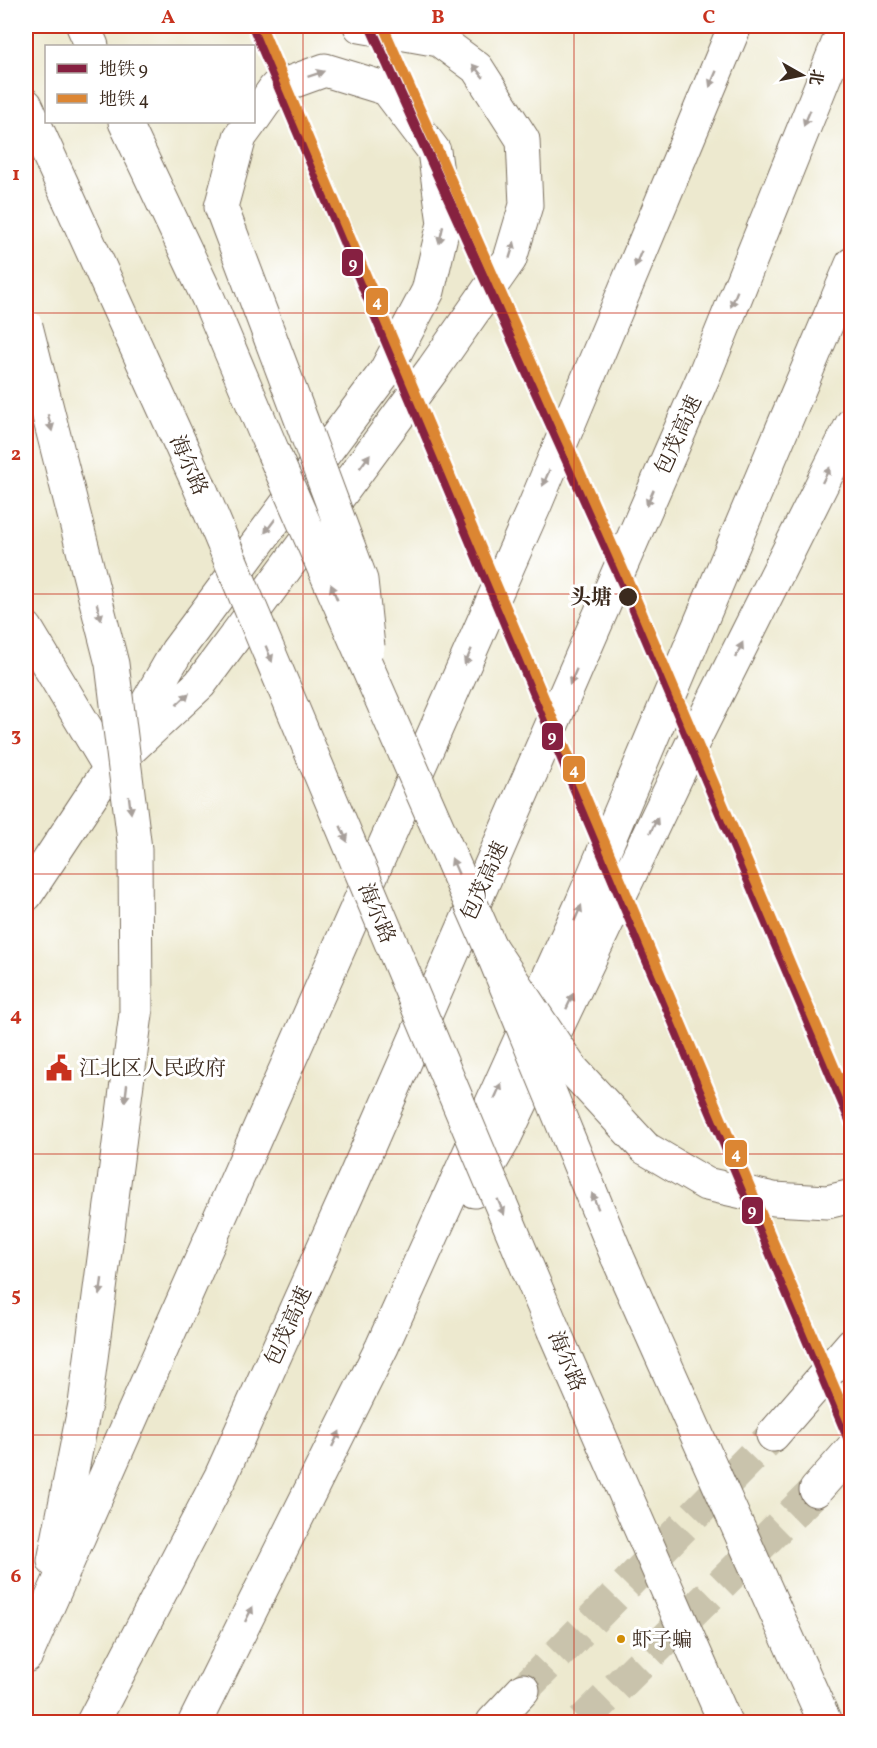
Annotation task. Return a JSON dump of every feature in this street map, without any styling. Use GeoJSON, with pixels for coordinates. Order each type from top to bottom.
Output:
{"type":"FeatureCollection","features":[{"type":"Feature","properties":{"kind":"main road"},"geometry":{"type":"LineString","coordinates":[[83,26],[92,45]]}},
{"type":"Feature","properties":{"kind":"main road"},"geometry":{"type":"LineString","coordinates":[[110,768],[200,684],[433,369],[510,259],[526,205],[523,140],[477,68],[439,40],[360,26]]}},
{"type":"Feature","properties":{"kind":"main road"},"geometry":{"type":"LineString","coordinates":[[26,1656],[535,505],[735,26]]}},
{"type":"Feature","properties":{"kind":"main road","name":"包茂高速"},"geometry":{"type":"LineString","coordinates":[[93,1722],[221,1476],[355,1178],[705,373],[845,26]]}},
{"type":"Feature","properties":{"kind":"main road"},"geometry":{"type":"LineString","coordinates":[[26,895],[110,768],[177,651],[385,372],[428,291],[444,223],[434,151],[387,89],[325,70],[275,88],[255,117]]}},
{"type":"Feature","properties":{"kind":"main road","name":"海尔路"},"geometry":{"type":"LineString","coordinates":[[26,105],[198,483],[554,1331],[725,1722]]}},
{"type":"Feature","properties":{"kind":"main road"},"geometry":{"type":"LineString","coordinates":[[125,123],[208,298],[370,676],[490,947],[617,1256],[825,1722]]}},
{"type":"Feature","properties":{"kind":"main road"},"geometry":{"type":"LineString","coordinates":[[250,123],[240,136],[221,207],[361,580],[370,676]]}},
{"type":"Feature","properties":{"kind":"main road"},"geometry":{"type":"LineString","coordinates":[[195,1722],[382,1347],[582,903],[852,264]]}},
{"type":"Feature","properties":{"kind":"main road"},"geometry":{"type":"LineString","coordinates":[[26,326],[112,664],[135,849],[136,1014],[85,1404],[42,1622]]}},
{"type":"Feature","properties":{"kind":"main road"},"geometry":{"type":"LineString","coordinates":[[382,1347],[503,1141],[691,746],[852,424]]}},
{"type":"Feature","properties":{"kind":"main road"},"geometry":{"type":"LineString","coordinates":[[26,628],[110,768]]}},
{"type":"Feature","properties":{"kind":"main road"},"geometry":{"type":"LineString","coordinates":[[490,947],[570,1067],[645,1148],[706,1184],[774,1199],[827,1202],[852,1196]]}},
{"type":"Feature","properties":{"kind":"main road"},"geometry":{"type":"LineString","coordinates":[[773,1435],[852,1344]]}},
{"type":"Feature","properties":{"kind":"main road"},"geometry":{"type":"LineString","coordinates":[[816,1490],[852,1449]]}},
{"type":"Feature","properties":{"kind":"main road"},"geometry":{"type":"LineString","coordinates":[[204,1722],[231,1650]]}},
{"type":"Feature","properties":{"kind":"main road"},"geometry":{"type":"LineString","coordinates":[[493,1722],[523,1690]]}},
{"type":"Feature","properties":{"kind":"tunnel"},"geometry":{"type":"LineString","coordinates":[[523,1690],[773,1435]]}},
{"type":"Feature","properties":{"kind":"tunnel"},"geometry":{"type":"LineString","coordinates":[[582,1722],[816,1490]]}},
{"type":"Feature","properties":{"kind":"metro line","name":"9"},"geometry":{"type":"LineString","coordinates":[[253,26],[852,1447]]}},
{"type":"Feature","properties":{"kind":"metro line","name":"4"},"geometry":{"type":"LineString","coordinates":[[261,26],[852,1429]]}},
{"type":"Feature","properties":{"kind":"metro line","name":"9"},"geometry":{"type":"LineString","coordinates":[[370,26],[628,596],[852,1125]]}},
{"type":"Feature","properties":{"kind":"metro line","name":"4"},"geometry":{"type":"LineString","coordinates":[[383,26],[634,594],[852,1109]]}},
{"type":"Feature","properties":{"kind":"place","name":"头塘"},"geometry":{"type":"Point","coordinates":[628,597]}},
{"type":"Feature","properties":{"kind":"place","name":"江北区人民政府"},"geometry":{"type":"Point","coordinates":[59,1068]}},
{"type":"Feature","properties":{"kind":"place","name":"虾子蝙"},"geometry":{"type":"Point","coordinates":[621,1639]}}]}
